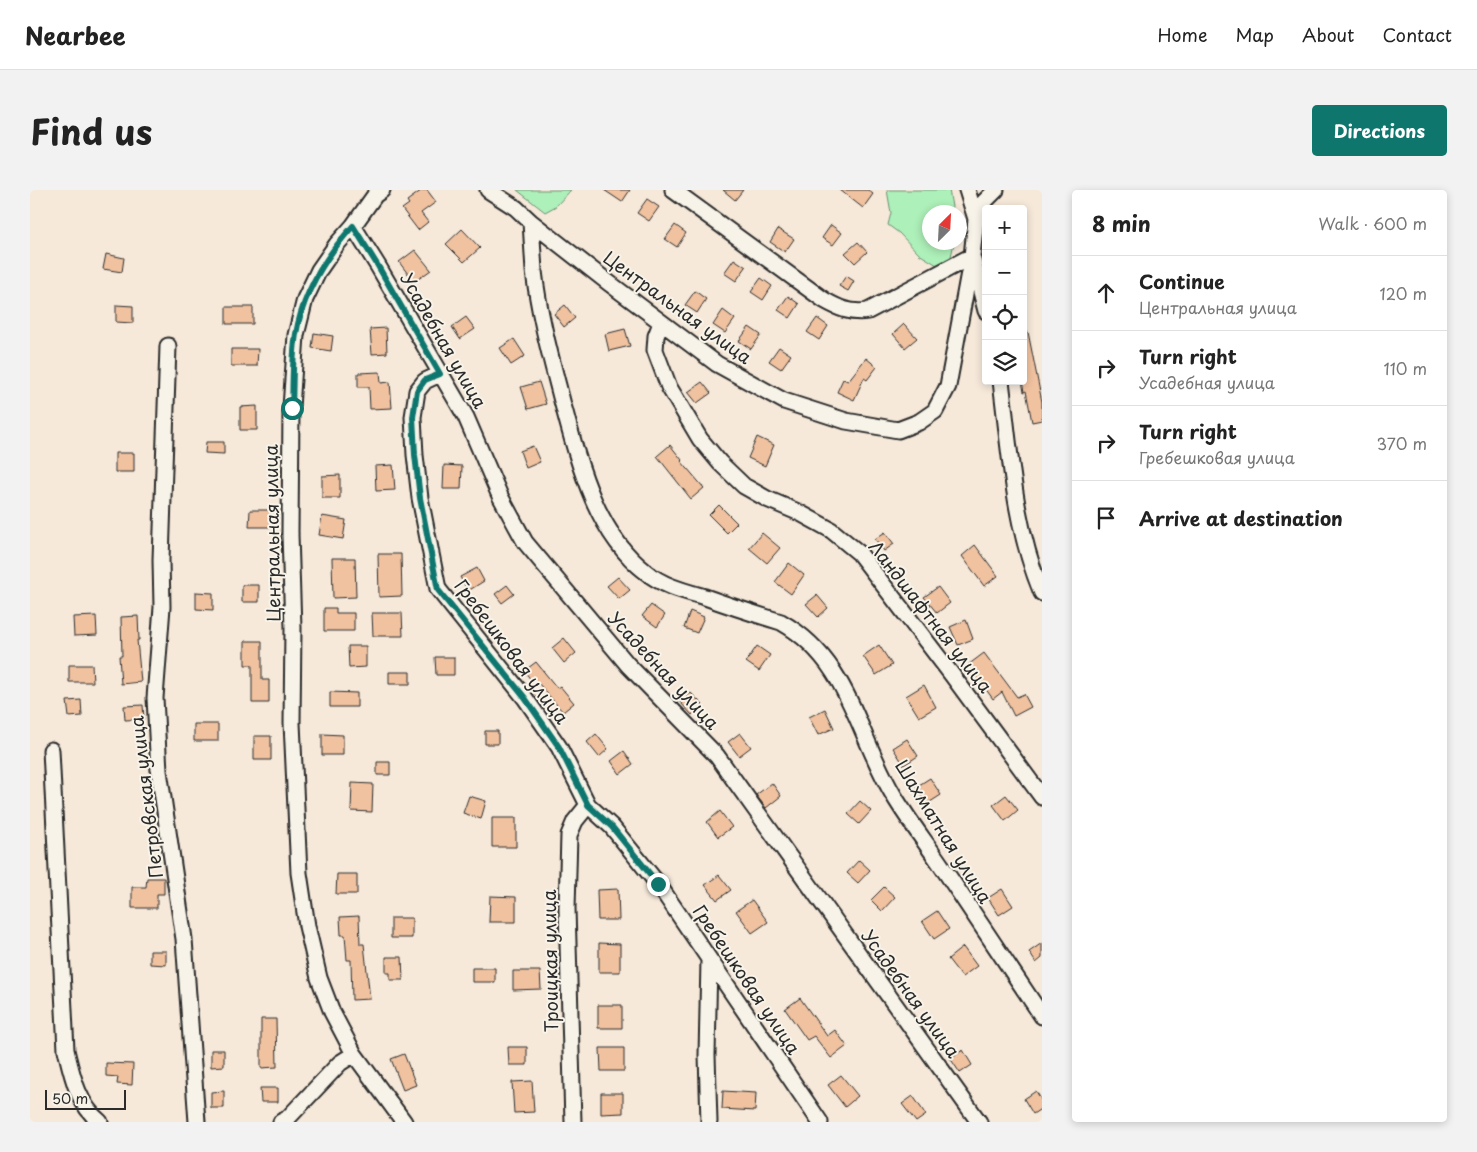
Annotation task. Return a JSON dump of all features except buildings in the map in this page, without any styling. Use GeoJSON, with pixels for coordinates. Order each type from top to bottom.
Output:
{"type":"FeatureCollection","features":[{"type":"Feature","properties":{"kind":"street","name":"Центральная улица"},"geometry":{"type":"LineString","coordinates":[[382,190],[375,195],[353,226],[336,244],[320,270],[305,299],[296,335],[292,408],[290,525],[293,628],[292,723],[299,874],[307,926],[319,978],[332,1012],[354,1054],[404,1122]]}},
{"type":"Feature","properties":{"kind":"street","name":"Центральная улица"},"geometry":{"type":"LineString","coordinates":[[488,190],[516,208],[531,222],[660,323],[717,364],[784,401],[846,421],[898,430],[918,422],[935,411],[948,386],[972,256],[976,220]]}},
{"type":"Feature","properties":{"kind":"street"},"geometry":{"type":"LineString","coordinates":[[673,190],[824,300],[838,308],[857,313],[868,311],[972,256],[982,295]]}},
{"type":"Feature","properties":{"kind":"street"},"geometry":{"type":"LineString","coordinates":[[967,190],[976,220]]}},
{"type":"Feature","properties":{"kind":"street"},"geometry":{"type":"LineString","coordinates":[[976,220],[984,202],[996,190]]}},
{"type":"Feature","properties":{"kind":"street","name":"Шахматная улица"},"geometry":{"type":"LineString","coordinates":[[531,222],[534,272],[546,336],[574,444],[591,496],[612,534],[636,564],[647,574],[666,584],[780,622],[798,632],[817,649],[833,669],[842,685],[870,748],[894,795],[1042,1016]]}},
{"type":"Feature","properties":{"kind":"street","name":"Усадебная улица"},"geometry":{"type":"LineString","coordinates":[[353,226],[466,417],[500,496],[525,542],[628,665],[717,756],[979,1122]]}},
{"type":"Feature","properties":{"kind":"street","name":"Ландшафтная улица"},"geometry":{"type":"LineString","coordinates":[[660,323],[656,336],[655,350],[669,387],[705,445],[720,463],[744,486],[832,530],[859,553],[1042,797]]}},
{"type":"Feature","properties":{"kind":"street","name":"Петровская улица"},"geometry":{"type":"LineString","coordinates":[[168,346],[161,560],[162,607],[155,698],[159,771],[184,939],[197,1122]]}},
{"type":"Feature","properties":{"kind":"street","name":"Гребешковая улица"},"geometry":{"type":"LineString","coordinates":[[440,374],[425,380],[417,391],[413,417],[420,498],[438,590],[525,698],[559,747],[588,805],[612,827],[658,884],[820,1122]]}},
{"type":"Feature","properties":{"kind":"street"},"geometry":{"type":"LineString","coordinates":[[1001,385],[1015,496],[1042,593]]}},
{"type":"Feature","properties":{"kind":"street"},"geometry":{"type":"LineString","coordinates":[[51,750],[66,1050],[73,1083],[94,1118]]}},
{"type":"Feature","properties":{"kind":"street","name":"Троицкая улица"},"geometry":{"type":"LineString","coordinates":[[573,1122],[567,908],[569,835],[575,821],[588,805]]}},
{"type":"Feature","properties":{"kind":"street"},"geometry":{"type":"LineString","coordinates":[[709,961],[707,1054],[709,1122]]}},
{"type":"Feature","properties":{"kind":"street"},"geometry":{"type":"LineString","coordinates":[[286,1121],[340,1063],[354,1054]]}},
{"type":"Feature","properties":{"kind":"green space"},"geometry":{"type":"Polygon","coordinates":[[[517,190],[571,190],[556,206],[545,212],[517,190]]]}},
{"type":"Feature","properties":{"kind":"green space"},"geometry":{"type":"Polygon","coordinates":[[[887,190],[949,190],[952,205],[922,205],[922,250],[952,250],[950,261],[937,265],[919,254],[899,233],[888,225],[891,213],[887,190]]]}},
{"type":"Feature","properties":{"kind":"route"},"geometry":{"type":"LineString","coordinates":[[292,408],[296,335],[305,299],[336,244],[353,226],[440,374],[425,380],[417,391],[413,417],[420,498],[438,590],[525,698],[559,747],[588,805],[612,827],[658,884]]}}]}
